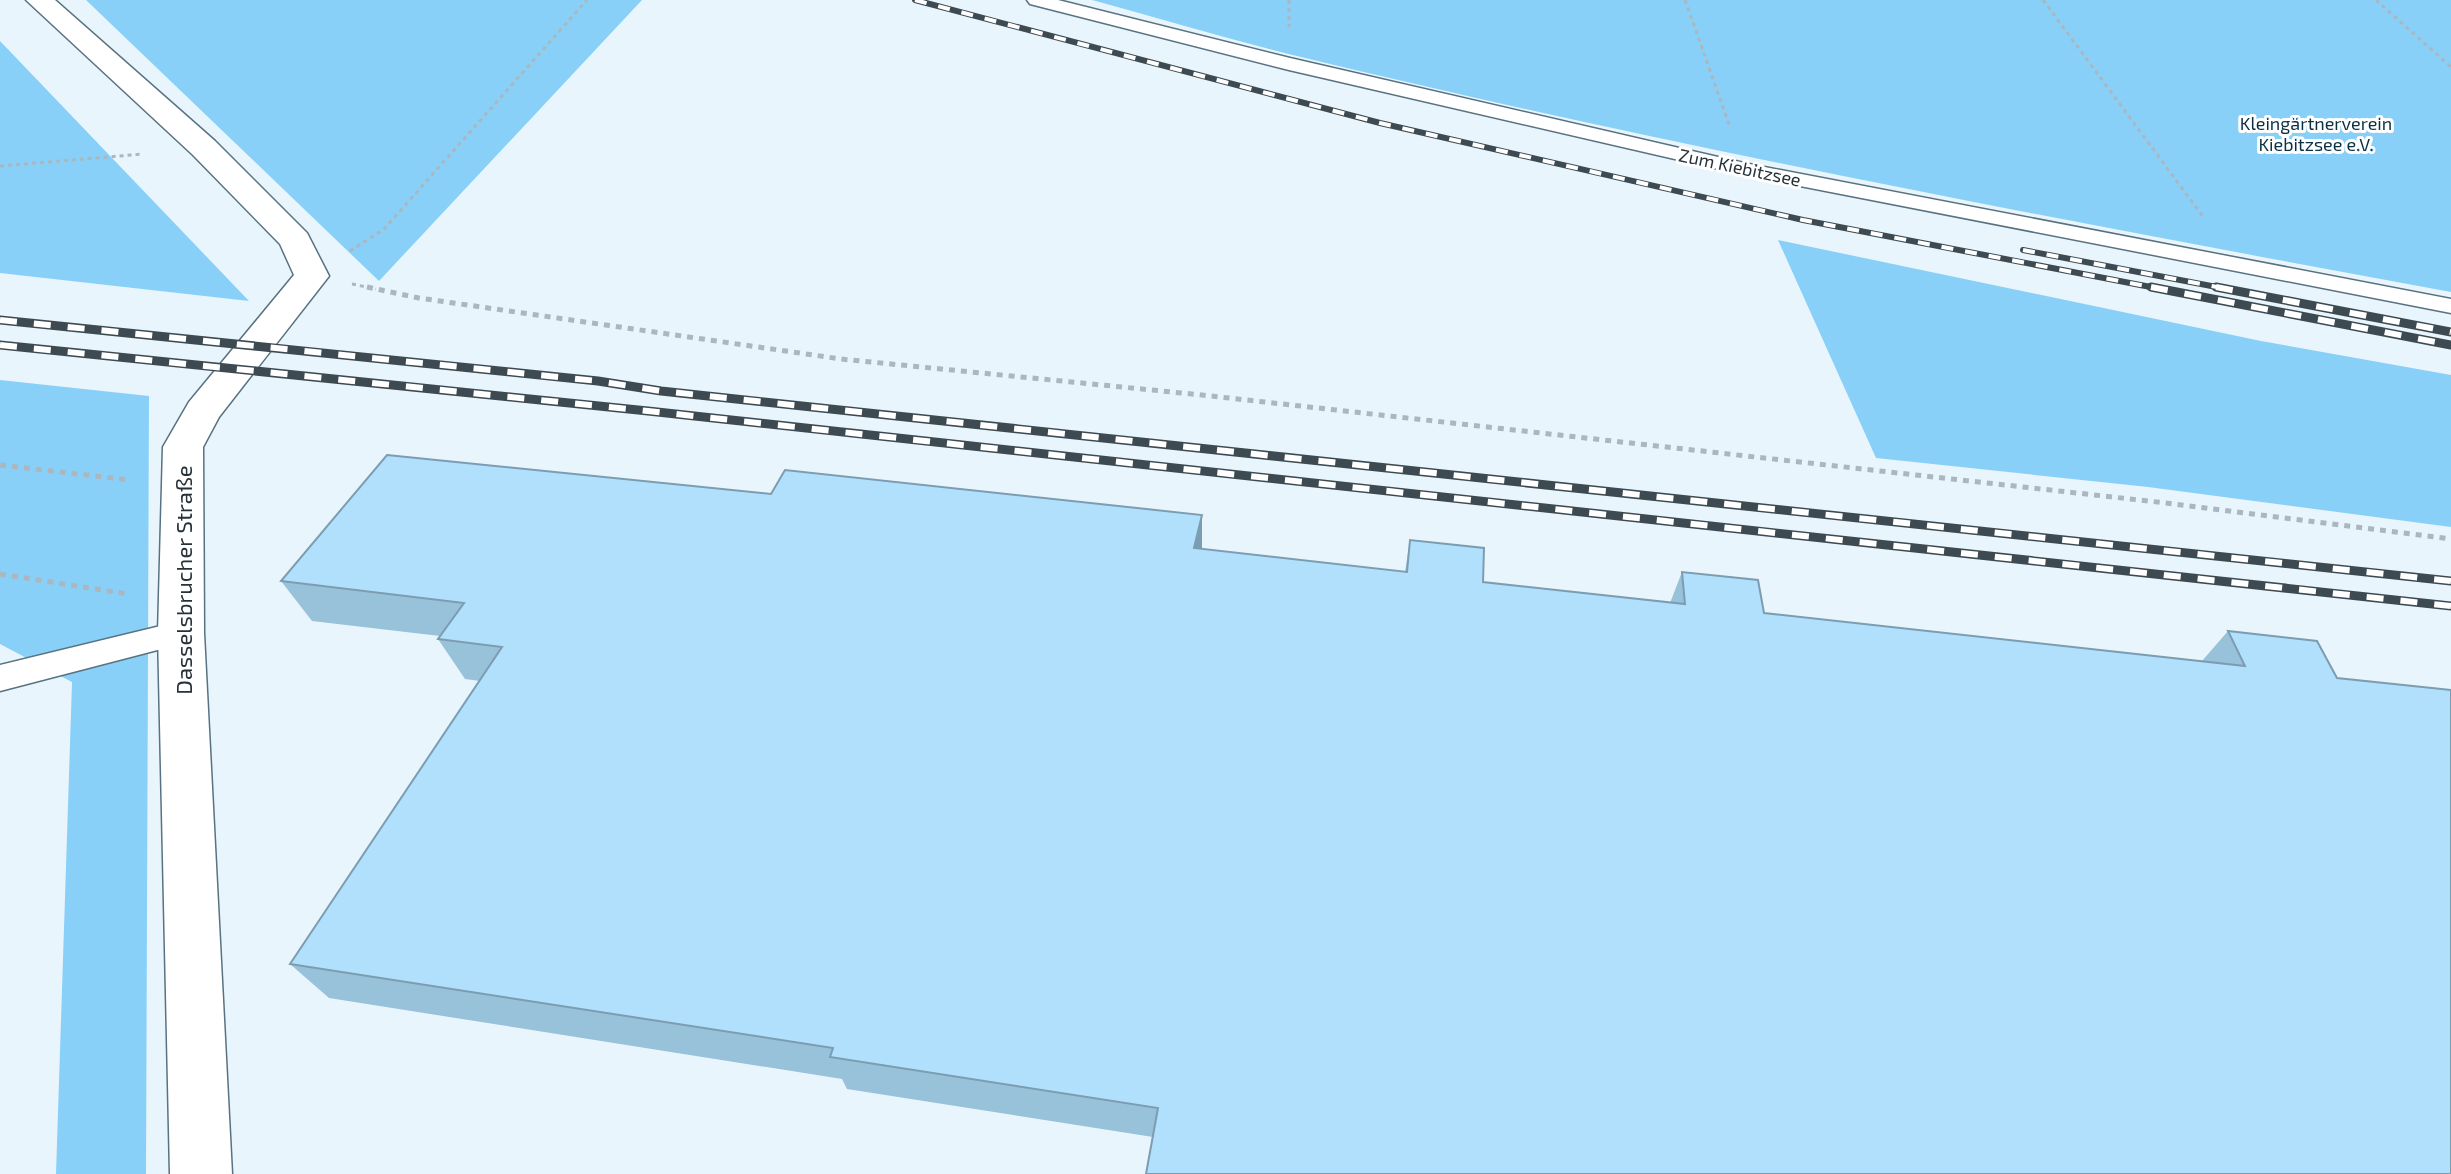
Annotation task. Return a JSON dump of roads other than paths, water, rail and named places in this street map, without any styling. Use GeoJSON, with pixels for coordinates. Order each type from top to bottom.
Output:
{"type":"FeatureCollection","features":[{"type":"Feature","properties":{"kind":"street","name":"Dasselsbrucher Straße"},"geometry":{"type":"LineString","coordinates":[[39,0],[204,148],[295,240],[312,276],[203,411],[183,447],[180,618],[201,1174]]}},
{"type":"Feature","properties":{"kind":"lane","name":"Zum Kiebitzsee"},"geometry":{"type":"LineString","coordinates":[[1036,0],[1289,64],[1744,169],[2451,306]]}},
{"type":"Feature","properties":{"kind":"lane"},"geometry":{"type":"LineString","coordinates":[[0,678],[180,618]]}},
{"type":"Feature","properties":{"kind":"railway"},"geometry":{"type":"LineString","coordinates":[[915,0],[1380,123],[1803,220],[2161,289]]}},
{"type":"Feature","properties":{"kind":"railway"},"geometry":{"type":"LineString","coordinates":[[2023,250],[2227,289]]}},
{"type":"Feature","properties":{"kind":"railway"},"geometry":{"type":"LineString","coordinates":[[2151,287],[2451,345]]}},
{"type":"Feature","properties":{"kind":"railway"},"geometry":{"type":"LineString","coordinates":[[2216,287],[2451,332]]}},
{"type":"Feature","properties":{"kind":"railway"},"geometry":{"type":"LineString","coordinates":[[0,320],[598,381],[661,391],[2451,581]]}},
{"type":"Feature","properties":{"kind":"railway"},"geometry":{"type":"LineString","coordinates":[[0,345],[648,411],[2451,606]]}},
{"type":"Feature","properties":{"kind":"park label","name":"Kleingärtnerverein Kiebitzsee e.V."},"geometry":{"type":"Point","coordinates":[2316,133]}}]}
